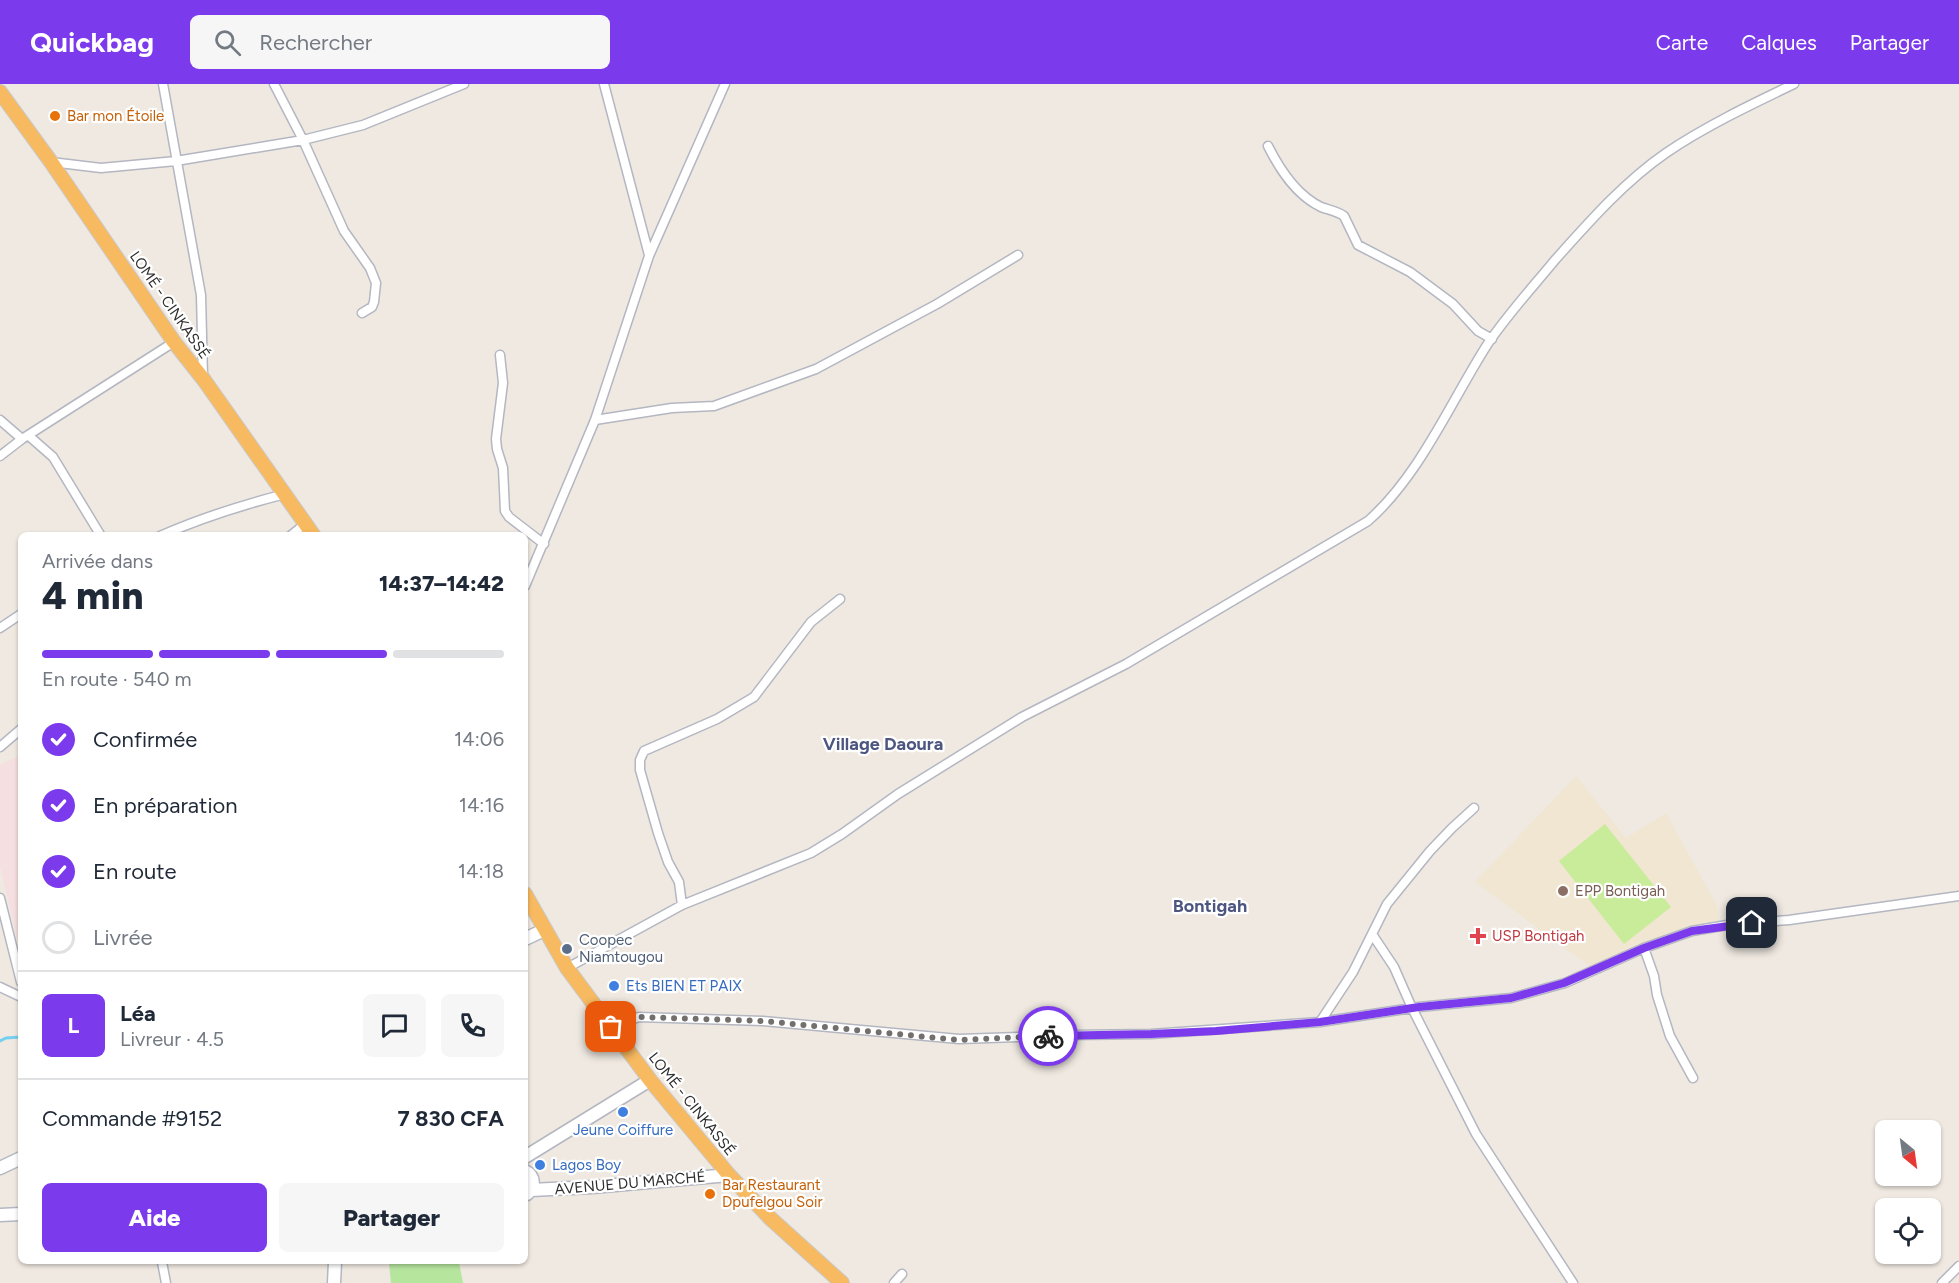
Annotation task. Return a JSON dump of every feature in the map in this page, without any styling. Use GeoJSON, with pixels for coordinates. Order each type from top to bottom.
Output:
{"type":"FeatureCollection","features":[{"type":"Feature","properties":{"kind":"highway","name":"LOMÉ - CINKASSÉ"},"geometry":{"type":"LineString","coordinates":[[0,92],[51,162],[174,342],[204,380],[310,530]]}},
{"type":"Feature","properties":{"kind":"highway","name":"LOMÉ - CINKASSÉ"},"geometry":{"type":"LineString","coordinates":[[528,900],[567,968],[650,1080],[729,1175],[770,1218],[842,1283]]}},
{"type":"Feature","properties":{"kind":"main road"},"geometry":{"type":"LineString","coordinates":[[528,938],[544,930]]}},
{"type":"Feature","properties":{"kind":"main road"},"geometry":{"type":"LineString","coordinates":[[528,1155],[650,1080]]}},
{"type":"Feature","properties":{"kind":"main road"},"geometry":{"type":"LineString","coordinates":[[0,1168],[18,1159]]}},
{"type":"Feature","properties":{"kind":"main road"},"geometry":{"type":"LineString","coordinates":[[528,1173],[532,1176],[533,1181],[528,1192]]}},
{"type":"Feature","properties":{"kind":"main road","name":"AVENUE DU MARCHÉ"},"geometry":{"type":"LineString","coordinates":[[528,1192],[729,1175]]}},
{"type":"Feature","properties":{"kind":"main road"},"geometry":{"type":"LineString","coordinates":[[0,1215],[18,1214]]}},
{"type":"Feature","properties":{"kind":"main road"},"geometry":{"type":"LineString","coordinates":[[334,1283],[335,1264]]}},
{"type":"Feature","properties":{"kind":"street"},"geometry":{"type":"LineString","coordinates":[[163,84],[201,295],[204,380]]}},
{"type":"Feature","properties":{"kind":"street"},"geometry":{"type":"LineString","coordinates":[[274,84],[303,140],[344,231],[370,268],[376,284],[374,302],[372,307],[362,313]]}},
{"type":"Feature","properties":{"kind":"street"},"geometry":{"type":"LineString","coordinates":[[51,162],[101,168],[176,160],[303,140],[363,125],[464,84]]}},
{"type":"Feature","properties":{"kind":"street"},"geometry":{"type":"LineString","coordinates":[[604,84],[649,256]]}},
{"type":"Feature","properties":{"kind":"street"},"geometry":{"type":"LineString","coordinates":[[528,579],[596,420],[649,256],[725,84]]}},
{"type":"Feature","properties":{"kind":"street"},"geometry":{"type":"LineString","coordinates":[[567,968],[682,904],[811,853],[898,794],[1022,717],[1126,664],[1368,521],[1386,505],[1407,478],[1492,339],[1518,303],[1596,214],[1667,152],[1794,84]]}},
{"type":"Feature","properties":{"kind":"street"},"geometry":{"type":"LineString","coordinates":[[1268,146],[1282,171],[1299,192],[1323,208],[1344,216],[1358,245],[1410,272],[1453,304],[1478,331],[1492,339]]}},
{"type":"Feature","properties":{"kind":"street"},"geometry":{"type":"LineString","coordinates":[[596,420],[672,408],[714,406],[816,369],[937,304],[1018,255]]}},
{"type":"Feature","properties":{"kind":"street"},"geometry":{"type":"LineString","coordinates":[[0,456],[174,342]]}},
{"type":"Feature","properties":{"kind":"street"},"geometry":{"type":"LineString","coordinates":[[500,355],[503,383],[496,439],[503,468],[505,511],[509,517],[544,544]]}},
{"type":"Feature","properties":{"kind":"street"},"geometry":{"type":"LineString","coordinates":[[0,420],[53,457],[99,532]]}},
{"type":"Feature","properties":{"kind":"street"},"geometry":{"type":"LineString","coordinates":[[169,532],[193,521],[244,504],[285,494]]}},
{"type":"Feature","properties":{"kind":"street"},"geometry":{"type":"LineString","coordinates":[[682,904],[679,882],[668,862],[640,770],[640,760],[644,751],[717,719],[754,697],[811,622],[840,599]]}},
{"type":"Feature","properties":{"kind":"street"},"geometry":{"type":"LineString","coordinates":[[0,628],[18,616]]}},
{"type":"Feature","properties":{"kind":"street"},"geometry":{"type":"LineString","coordinates":[[0,747],[18,732]]}},
{"type":"Feature","properties":{"kind":"street"},"geometry":{"type":"LineString","coordinates":[[1320,1022],[1353,972],[1387,904],[1452,828],[1474,808]]}},
{"type":"Feature","properties":{"kind":"street"},"geometry":{"type":"LineString","coordinates":[[611,1027],[639,1017],[763,1021],[959,1040],[1151,1034],[1320,1022],[1412,1008],[1511,998],[1564,983],[1644,948],[1692,931],[1959,896]]}},
{"type":"Feature","properties":{"kind":"street"},"geometry":{"type":"LineString","coordinates":[[0,898],[18,970]]}},
{"type":"Feature","properties":{"kind":"street"},"geometry":{"type":"LineString","coordinates":[[1372,934],[1394,967],[1412,1008],[1476,1134],[1573,1283]]}},
{"type":"Feature","properties":{"kind":"street"},"geometry":{"type":"LineString","coordinates":[[1644,948],[1670,1036],[1693,1078]]}},
{"type":"Feature","properties":{"kind":"street"},"geometry":{"type":"LineString","coordinates":[[0,987],[18,996]]}},
{"type":"Feature","properties":{"kind":"street"},"geometry":{"type":"LineString","coordinates":[[162,1264],[166,1283]]}},
{"type":"Feature","properties":{"kind":"street"},"geometry":{"type":"LineString","coordinates":[[1942,1283],[1959,1266]]}},
{"type":"Feature","properties":{"kind":"street"},"geometry":{"type":"LineString","coordinates":[[894,1283],[902,1274]]}},
{"type":"Feature","properties":{"kind":"shaded area"},"geometry":{"type":"Polygon","coordinates":[[[18,756],[18,942],[0,866],[0,765],[18,756]]]}},
{"type":"Feature","properties":{"kind":"shaded area"},"geometry":{"type":"Polygon","coordinates":[[[1576,776],[1626,838],[1666,813],[1717,906],[1719,920],[1667,934],[1591,967],[1475,882],[1576,776]]]}},
{"type":"Feature","properties":{"kind":"green space"},"geometry":{"type":"Polygon","coordinates":[[[1605,824],[1671,907],[1624,944],[1559,861],[1605,824]]]}},
{"type":"Feature","properties":{"kind":"green space"},"geometry":{"type":"Polygon","coordinates":[[[389,1264],[459,1264],[463,1283],[391,1283],[389,1264]]]}},
{"type":"Feature","properties":{"kind":"waterway"},"geometry":{"type":"LineString","coordinates":[[0,1041],[18,1037]]}},
{"type":"Feature","properties":{"kind":"way so far"},"geometry":{"type":"LineString","coordinates":[[611,1027],[639,1017],[763,1021],[959,1040],[1048,1036]]}},
{"type":"Feature","properties":{"kind":"place","name":"Bar mon Étoile"},"geometry":{"type":"Point","coordinates":[55,116]}},
{"type":"Feature","properties":{"kind":"place","name":"EPP Bontigah"},"geometry":{"type":"Point","coordinates":[1563,891]}},
{"type":"Feature","properties":{"kind":"place","name":"USP Bontigah"},"geometry":{"type":"Point","coordinates":[1478,936]}},
{"type":"Feature","properties":{"kind":"place","name":"Coopec Niamtougou"},"geometry":{"type":"Point","coordinates":[567,949]}},
{"type":"Feature","properties":{"kind":"place","name":"Ets BIEN ET PAIX"},"geometry":{"type":"Point","coordinates":[614,986]}},
{"type":"Feature","properties":{"kind":"place","name":"Jeune Coiffure"},"geometry":{"type":"Point","coordinates":[623,1112]}},
{"type":"Feature","properties":{"kind":"place","name":"Lagos Boy"},"geometry":{"type":"Point","coordinates":[540,1165]}},
{"type":"Feature","properties":{"kind":"place","name":"Bar Restaurant Dpufelgou Soir"},"geometry":{"type":"Point","coordinates":[710,1194]}},
{"type":"Feature","properties":{"kind":"district","name":"Village Daoura"},"geometry":{"type":"Point","coordinates":[883,744]}},
{"type":"Feature","properties":{"kind":"district","name":"Bontigah"},"geometry":{"type":"Point","coordinates":[1210,906]}},
{"type":"Feature","properties":{"kind":"route"},"geometry":{"type":"LineString","coordinates":[[1048,1036],[1216,1031],[1320,1022],[1419,1007],[1511,998],[1564,983],[1644,948],[1692,931],[1752,923]]}}]}
